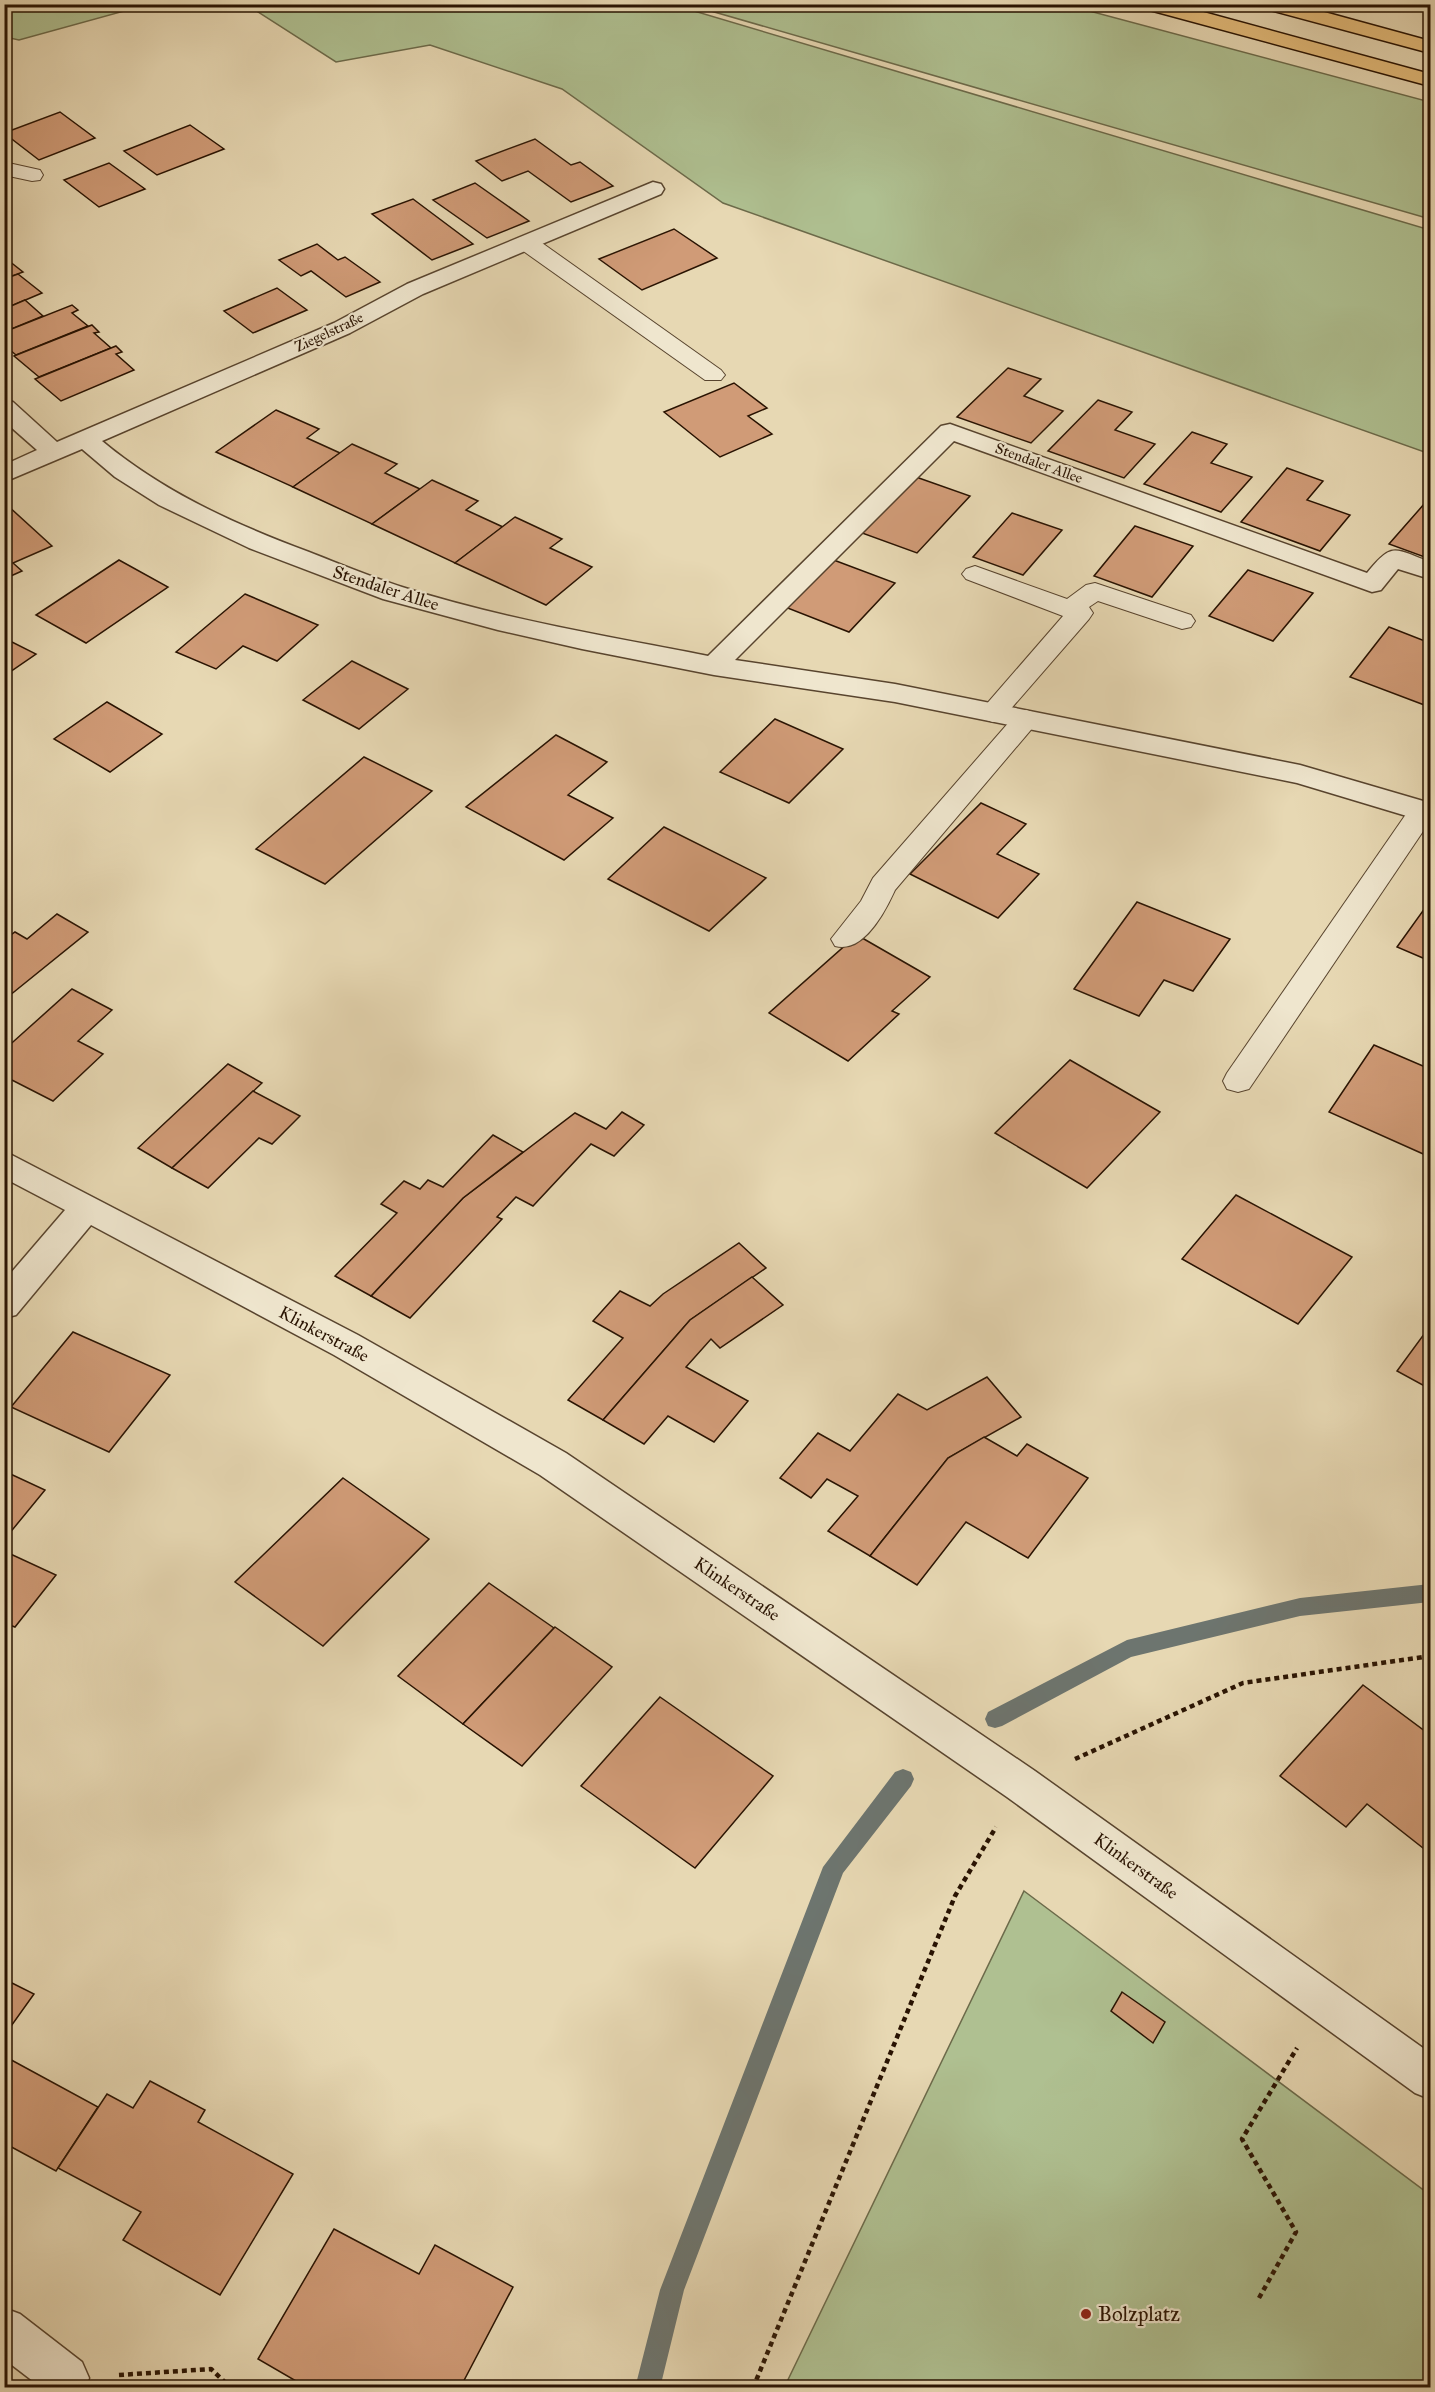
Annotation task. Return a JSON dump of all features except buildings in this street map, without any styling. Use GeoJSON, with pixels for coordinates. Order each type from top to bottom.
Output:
{"type":"FeatureCollection","features":[{"type":"Feature","properties":{"kind":"highway"},"geometry":{"type":"LineString","coordinates":[[1149,4],[1431,80]]}},
{"type":"Feature","properties":{"kind":"highway"},"geometry":{"type":"LineString","coordinates":[[1270,4],[1431,47]]}},
{"type":"Feature","properties":{"kind":"street","name":"Ziegelstraße"},"geometry":{"type":"LineString","coordinates":[[4,474],[342,328],[415,289],[653,189]]}},
{"type":"Feature","properties":{"kind":"street"},"geometry":{"type":"LineString","coordinates":[[4,407],[56,453]]}},
{"type":"Feature","properties":{"kind":"street","name":"Stendaler Allee"},"geometry":{"type":"LineString","coordinates":[[714,666],[950,431],[1372,584],[1393,558],[1431,571]]}},
{"type":"Feature","properties":{"kind":"street","name":"Stendaler Allee"},"geometry":{"type":"LineString","coordinates":[[86,440],[124,472],[168,500],[258,542],[392,593],[498,622],[714,666],[895,693],[1300,774],[1427,812]]}},
{"type":"Feature","properties":{"kind":"street","name":"Klinkerstraße"},"geometry":{"type":"LineString","coordinates":[[4,1163],[346,1345],[553,1464],[1021,1784],[1431,2078]]}},
{"type":"Feature","properties":{"kind":"street"},"geometry":{"type":"LineString","coordinates":[[4,1305],[86,1208]]}},
{"type":"Feature","properties":{"kind":"street"},"geometry":{"type":"LineString","coordinates":[[4,2331],[66,2378]]}},
{"type":"Feature","properties":{"kind":"lane"},"geometry":{"type":"LineString","coordinates":[[4,168],[32,175]]}},
{"type":"Feature","properties":{"kind":"lane"},"geometry":{"type":"LineString","coordinates":[[527,243],[713,375]]}},
{"type":"Feature","properties":{"kind":"lane"},"geometry":{"type":"LineString","coordinates":[[975,574],[1080,613],[993,713]]}},
{"type":"Feature","properties":{"kind":"lane"},"geometry":{"type":"LineString","coordinates":[[1069,609],[1095,591],[1182,621]]}},
{"type":"Feature","properties":{"kind":"lane"},"geometry":{"type":"LineString","coordinates":[[845,939],[873,906],[883,885],[1026,719]]}},
{"type":"Feature","properties":{"kind":"lane"},"geometry":{"type":"LineString","coordinates":[[1238,1081],[1427,812]]}},
{"type":"Feature","properties":{"kind":"path"},"geometry":{"type":"LineString","coordinates":[[753,2388],[955,1896],[1021,1784],[1243,1683],[1431,1656]]}},
{"type":"Feature","properties":{"kind":"path"},"geometry":{"type":"LineString","coordinates":[[1259,2298],[1296,2232],[1242,2139],[1325,2001]]}},
{"type":"Feature","properties":{"kind":"path"},"geometry":{"type":"LineString","coordinates":[[66,2378],[211,2369],[231,2388]]}},
{"type":"Feature","properties":{"kind":"green space"},"geometry":{"type":"Polygon","coordinates":[[[5,4],[146,5],[19,40],[5,37],[5,4]]]}},
{"type":"Feature","properties":{"kind":"green space"},"geometry":{"type":"Polygon","coordinates":[[[247,5],[674,5],[1430,230],[1430,454],[723,203],[562,89],[430,45],[336,62],[247,5]]]}},
{"type":"Feature","properties":{"kind":"green space"},"geometry":{"type":"Polygon","coordinates":[[[690,5],[1067,5],[1430,102],[1430,219],[690,5]]]}},
{"type":"Feature","properties":{"kind":"green space"},"geometry":{"type":"Polygon","coordinates":[[[1024,1891],[1430,2195],[1430,2387],[784,2388],[1024,1891]]]}},
{"type":"Feature","properties":{"kind":"waterway"},"geometry":{"type":"LineString","coordinates":[[995,1719],[1127,1649],[1300,1607],[1430,1593]]}},
{"type":"Feature","properties":{"kind":"waterway"},"geometry":{"type":"LineString","coordinates":[[647,2388],[672,2290],[834,1867],[903,1779]]}},
{"type":"Feature","properties":{"kind":"place","name":"Bolzplatz"},"geometry":{"type":"Point","coordinates":[1086,2314]}}]}
